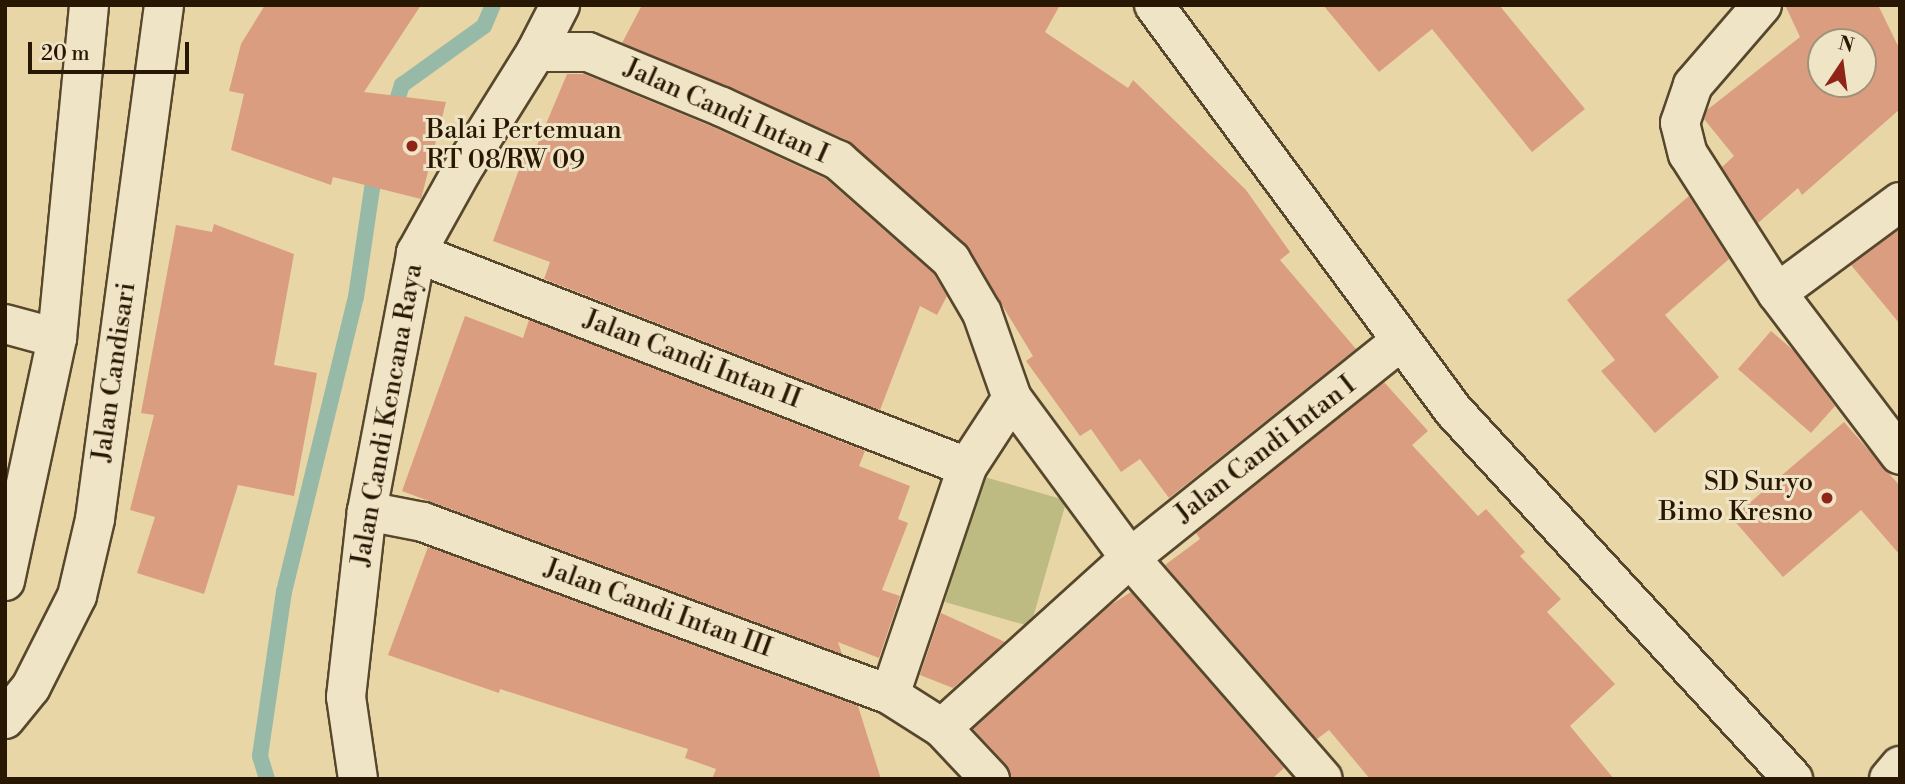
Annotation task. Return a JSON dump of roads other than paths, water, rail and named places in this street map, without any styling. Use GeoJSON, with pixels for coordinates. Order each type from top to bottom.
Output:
{"type":"FeatureCollection","features":[{"type":"Feature","properties":{"kind":"street"},"geometry":{"type":"LineString","coordinates":[[5,580],[57,338],[89,5]]}},
{"type":"Feature","properties":{"kind":"street","name":"Jalan Candisari"},"geometry":{"type":"LineString","coordinates":[[5,719],[31,687],[77,596],[95,519],[164,5]]}},
{"type":"Feature","properties":{"kind":"street","name":"Jalan Candi Kencana Raya"},"geometry":{"type":"LineString","coordinates":[[358,779],[346,696],[367,511],[416,253],[461,172],[536,52],[560,5]]}},
{"type":"Feature","properties":{"kind":"street"},"geometry":{"type":"LineString","coordinates":[[1154,5],[1452,410],[1793,779]]}},
{"type":"Feature","properties":{"kind":"street"},"geometry":{"type":"LineString","coordinates":[[1755,7],[1693,85],[1680,123],[1688,154],[1777,293],[1900,455]]}},
{"type":"Feature","properties":{"kind":"street","name":"Jalan Candi Intan I"},"geometry":{"type":"LineString","coordinates":[[536,52],[588,52],[722,107],[838,160],[951,260],[982,313],[1012,398],[1130,558]]}},
{"type":"Feature","properties":{"kind":"street"},"geometry":{"type":"LineString","coordinates":[[1777,293],[1900,202]]}},
{"type":"Feature","properties":{"kind":"street","name":"Jalan Candi Intan II"},"geometry":{"type":"LineString","coordinates":[[416,253],[967,467]]}},
{"type":"Feature","properties":{"kind":"street"},"geometry":{"type":"LineString","coordinates":[[5,324],[57,338]]}},
{"type":"Feature","properties":{"kind":"street","name":"Jalan Candi Intan I"},"geometry":{"type":"LineString","coordinates":[[942,728],[1130,558],[1401,341]]}},
{"type":"Feature","properties":{"kind":"street"},"geometry":{"type":"LineString","coordinates":[[890,695],[967,467],[1012,398]]}},
{"type":"Feature","properties":{"kind":"street","name":"Jalan Candi Intan III"},"geometry":{"type":"LineString","coordinates":[[367,511],[423,522],[890,695],[942,728],[990,779]]}},
{"type":"Feature","properties":{"kind":"street"},"geometry":{"type":"LineString","coordinates":[[1130,558],[1323,779]]}},
{"type":"Feature","properties":{"kind":"street"},"geometry":{"type":"LineString","coordinates":[[1889,779],[1900,766]]}},
{"type":"Feature","properties":{"kind":"waterway"},"geometry":{"type":"LineString","coordinates":[[392,117],[402,85],[484,26],[493,5]]}},
{"type":"Feature","properties":{"kind":"waterway"},"geometry":{"type":"LineString","coordinates":[[267,779],[260,756],[284,592],[356,297],[375,168]]}},
{"type":"Feature","properties":{"kind":"place","name":"Balai Pertemuan RT 08/RW 09"},"geometry":{"type":"Point","coordinates":[412,146]}},
{"type":"Feature","properties":{"kind":"place","name":"SD Suryo Bimo Kresno"},"geometry":{"type":"Point","coordinates":[1827,498]}}]}
